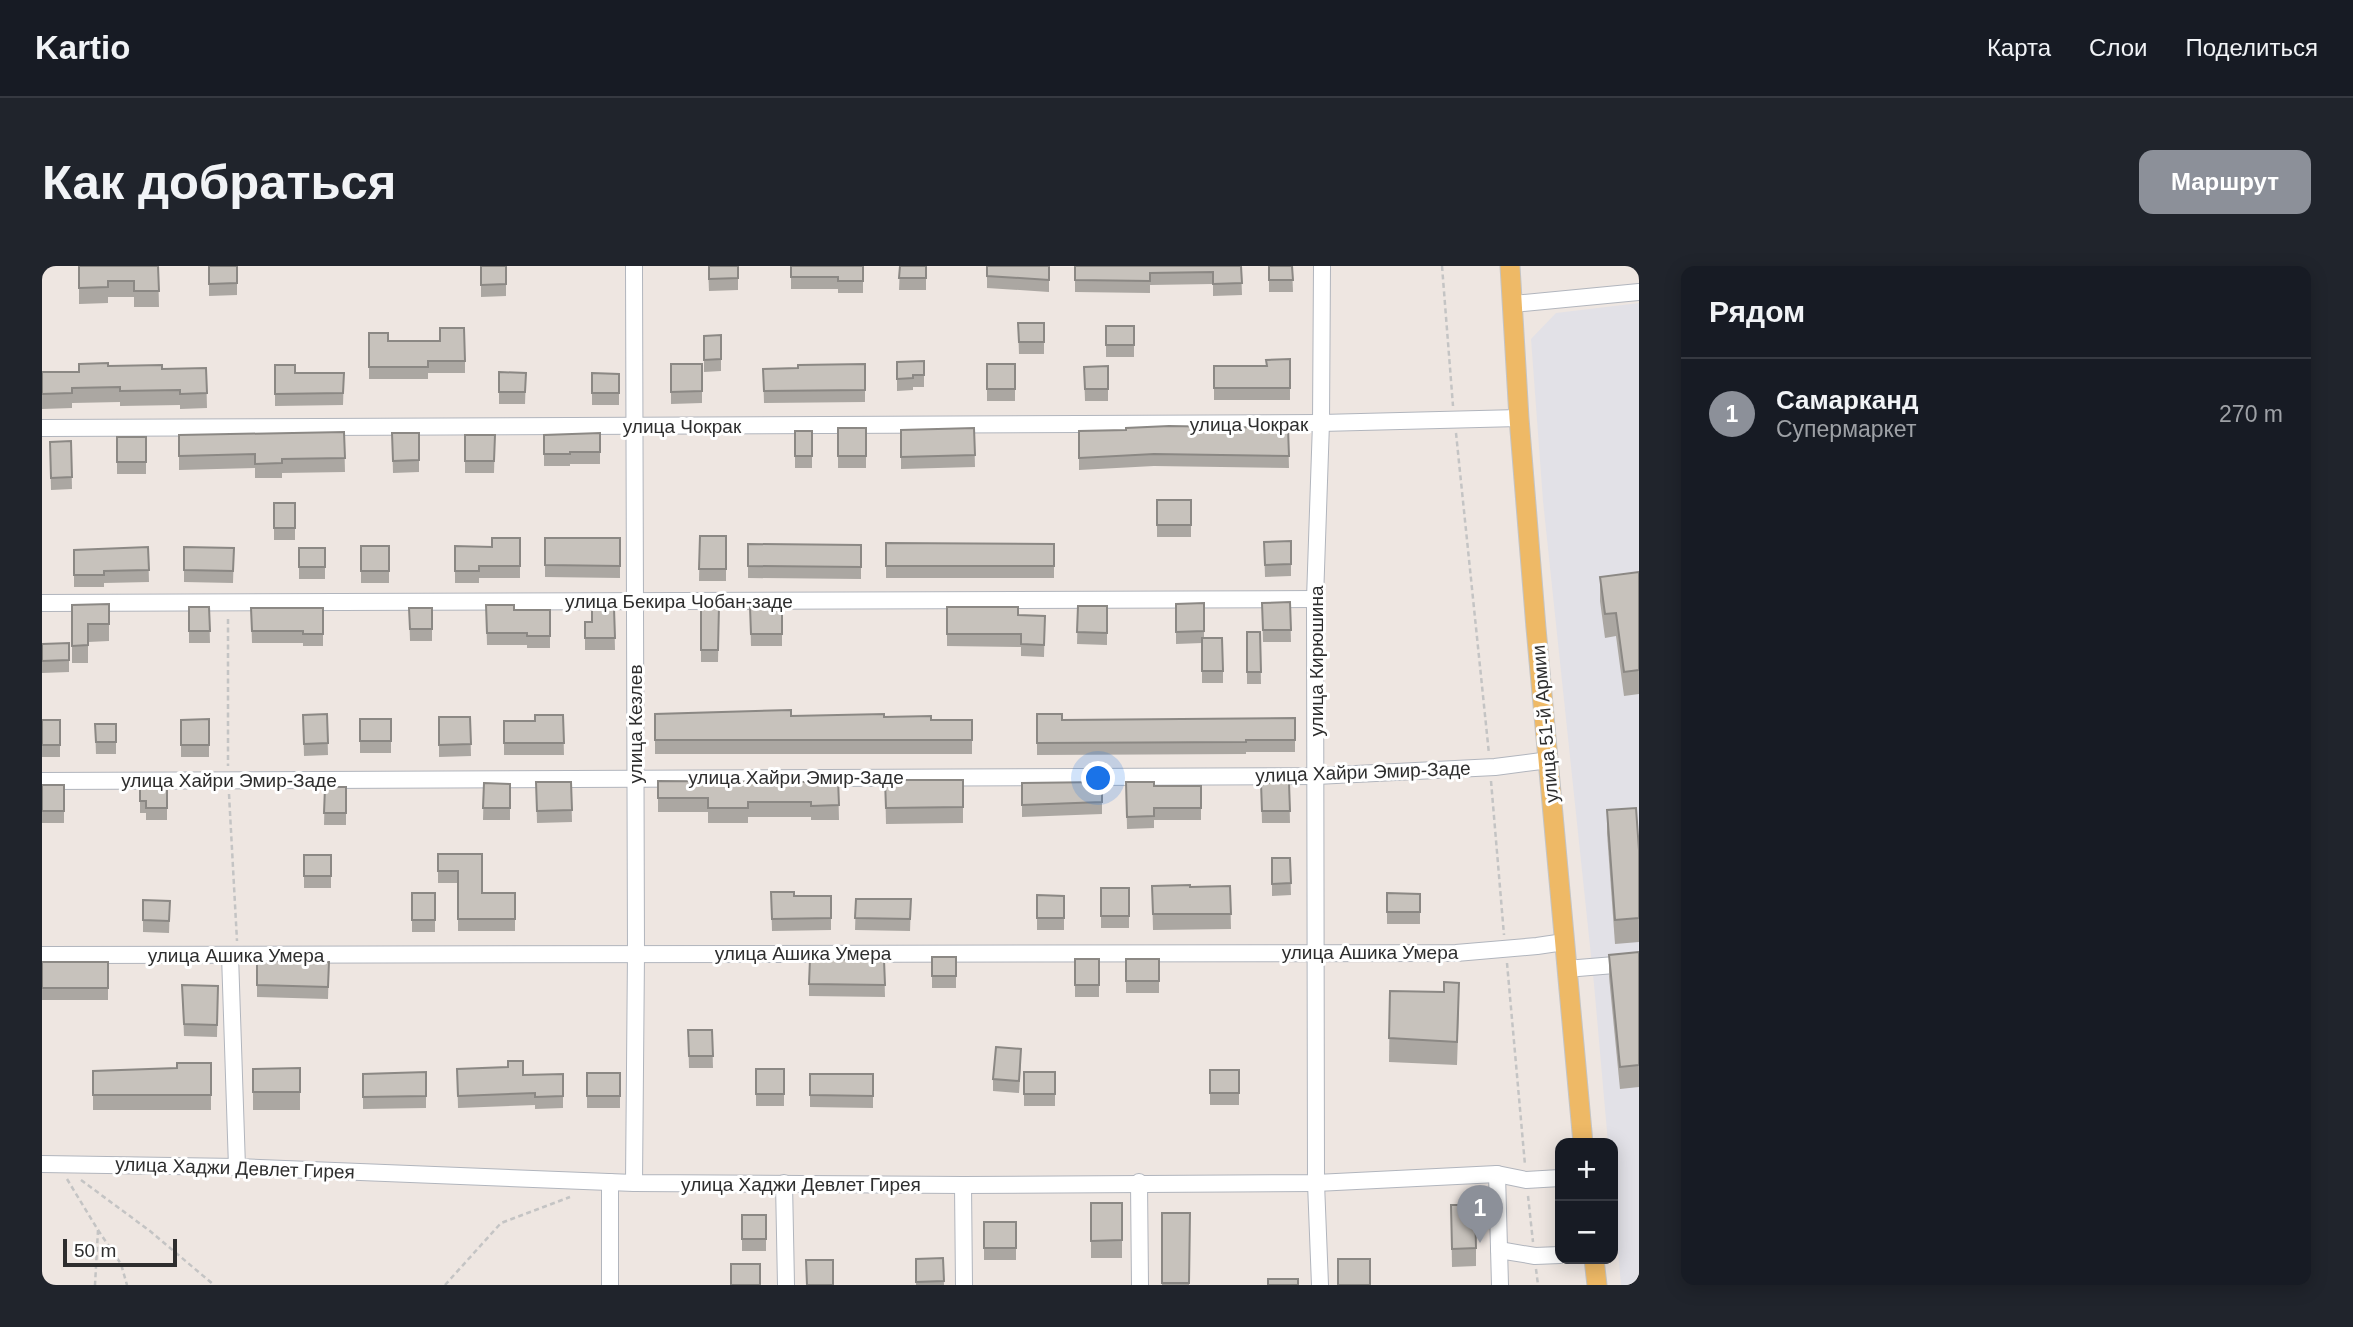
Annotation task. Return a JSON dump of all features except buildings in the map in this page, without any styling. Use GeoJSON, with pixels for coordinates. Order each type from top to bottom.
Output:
{"type":"FeatureCollection","features":[{"type":"Feature","properties":{"kind":"main road","name":"улица 51-й Армии"},"geometry":{"type":"LineString","coordinates":[[1510,266],[1519,418],[1583,1138]]}},
{"type":"Feature","properties":{"kind":"main road"},"geometry":{"type":"LineString","coordinates":[[1595,1264],[1597,1285]]}},
{"type":"Feature","properties":{"kind":"street","name":"улица Кезлев"},"geometry":{"type":"LineString","coordinates":[[634,266],[634,1183]]}},
{"type":"Feature","properties":{"kind":"street","name":"улица Кирюшина"},"geometry":{"type":"LineString","coordinates":[[1320,1285],[1316,1183],[1315,599],[1321,423],[1322,266]]}},
{"type":"Feature","properties":{"kind":"street"},"geometry":{"type":"LineString","coordinates":[[1513,303],[1639,292]]}},
{"type":"Feature","properties":{"kind":"street","name":"улица Чокрак"},"geometry":{"type":"LineString","coordinates":[[42,428],[1321,423],[1519,418]]}},
{"type":"Feature","properties":{"kind":"street","name":"улица Бекира Чобан-заде"},"geometry":{"type":"LineString","coordinates":[[42,603],[1315,599]]}},
{"type":"Feature","properties":{"kind":"street","name":"улица Хайри Эмир-Заде"},"geometry":{"type":"LineString","coordinates":[[42,781],[1315,776],[1495,767],[1549,760]]}},
{"type":"Feature","properties":{"kind":"street","name":"улица Ашика Умера"},"geometry":{"type":"LineString","coordinates":[[42,955],[1455,953],[1564,942]]}},
{"type":"Feature","properties":{"kind":"street"},"geometry":{"type":"LineString","coordinates":[[234,955],[237,1167]]}},
{"type":"Feature","properties":{"kind":"street"},"geometry":{"type":"LineString","coordinates":[[1566,969],[1639,963]]}},
{"type":"Feature","properties":{"kind":"street","name":"улица Хаджи Девлет Гирея"},"geometry":{"type":"LineString","coordinates":[[50,1164],[237,1167],[634,1183],[1316,1183],[1497,1174],[1526,1180],[1555,1178]]}},
{"type":"Feature","properties":{"kind":"street"},"geometry":{"type":"LineString","coordinates":[[1497,1174],[1500,1285]]}},
{"type":"Feature","properties":{"kind":"street"},"geometry":{"type":"LineString","coordinates":[[610,1182],[610,1285]]}},
{"type":"Feature","properties":{"kind":"street"},"geometry":{"type":"LineString","coordinates":[[1139,1182],[1140,1285]]}},
{"type":"Feature","properties":{"kind":"street"},"geometry":{"type":"LineString","coordinates":[[785,1183],[786,1285]]}},
{"type":"Feature","properties":{"kind":"street"},"geometry":{"type":"LineString","coordinates":[[963,1185],[964,1285]]}},
{"type":"Feature","properties":{"kind":"street"},"geometry":{"type":"LineString","coordinates":[[1499,1250],[1535,1256],[1555,1255]]}},
{"type":"Feature","properties":{"kind":"path"},"geometry":{"type":"LineString","coordinates":[[228,603],[228,780],[234,955]]}},
{"type":"Feature","properties":{"kind":"path"},"geometry":{"type":"LineString","coordinates":[[50,1164],[121,1264],[127,1285]]}},
{"type":"Feature","properties":{"kind":"path"},"geometry":{"type":"LineString","coordinates":[[50,1164],[150,1231],[214,1285]]}},
{"type":"Feature","properties":{"kind":"path"},"geometry":{"type":"LineString","coordinates":[[445,1285],[501,1223],[574,1195]]}},
{"type":"Feature","properties":{"kind":"path"},"geometry":{"type":"LineString","coordinates":[[95,1285],[98,1230]]}},
{"type":"Feature","properties":{"kind":"shaded area"},"geometry":{"type":"Polygon","coordinates":[[[1639,303],[1639,1285],[1621,1285],[1618,1251],[1618,1138],[1608,1138],[1543,501],[1531,339],[1556,313],[1639,303]]]}},
{"type":"Feature","properties":{"kind":"place","name":"Самарканд"},"geometry":{"type":"Point","coordinates":[1480,1243]}}]}
